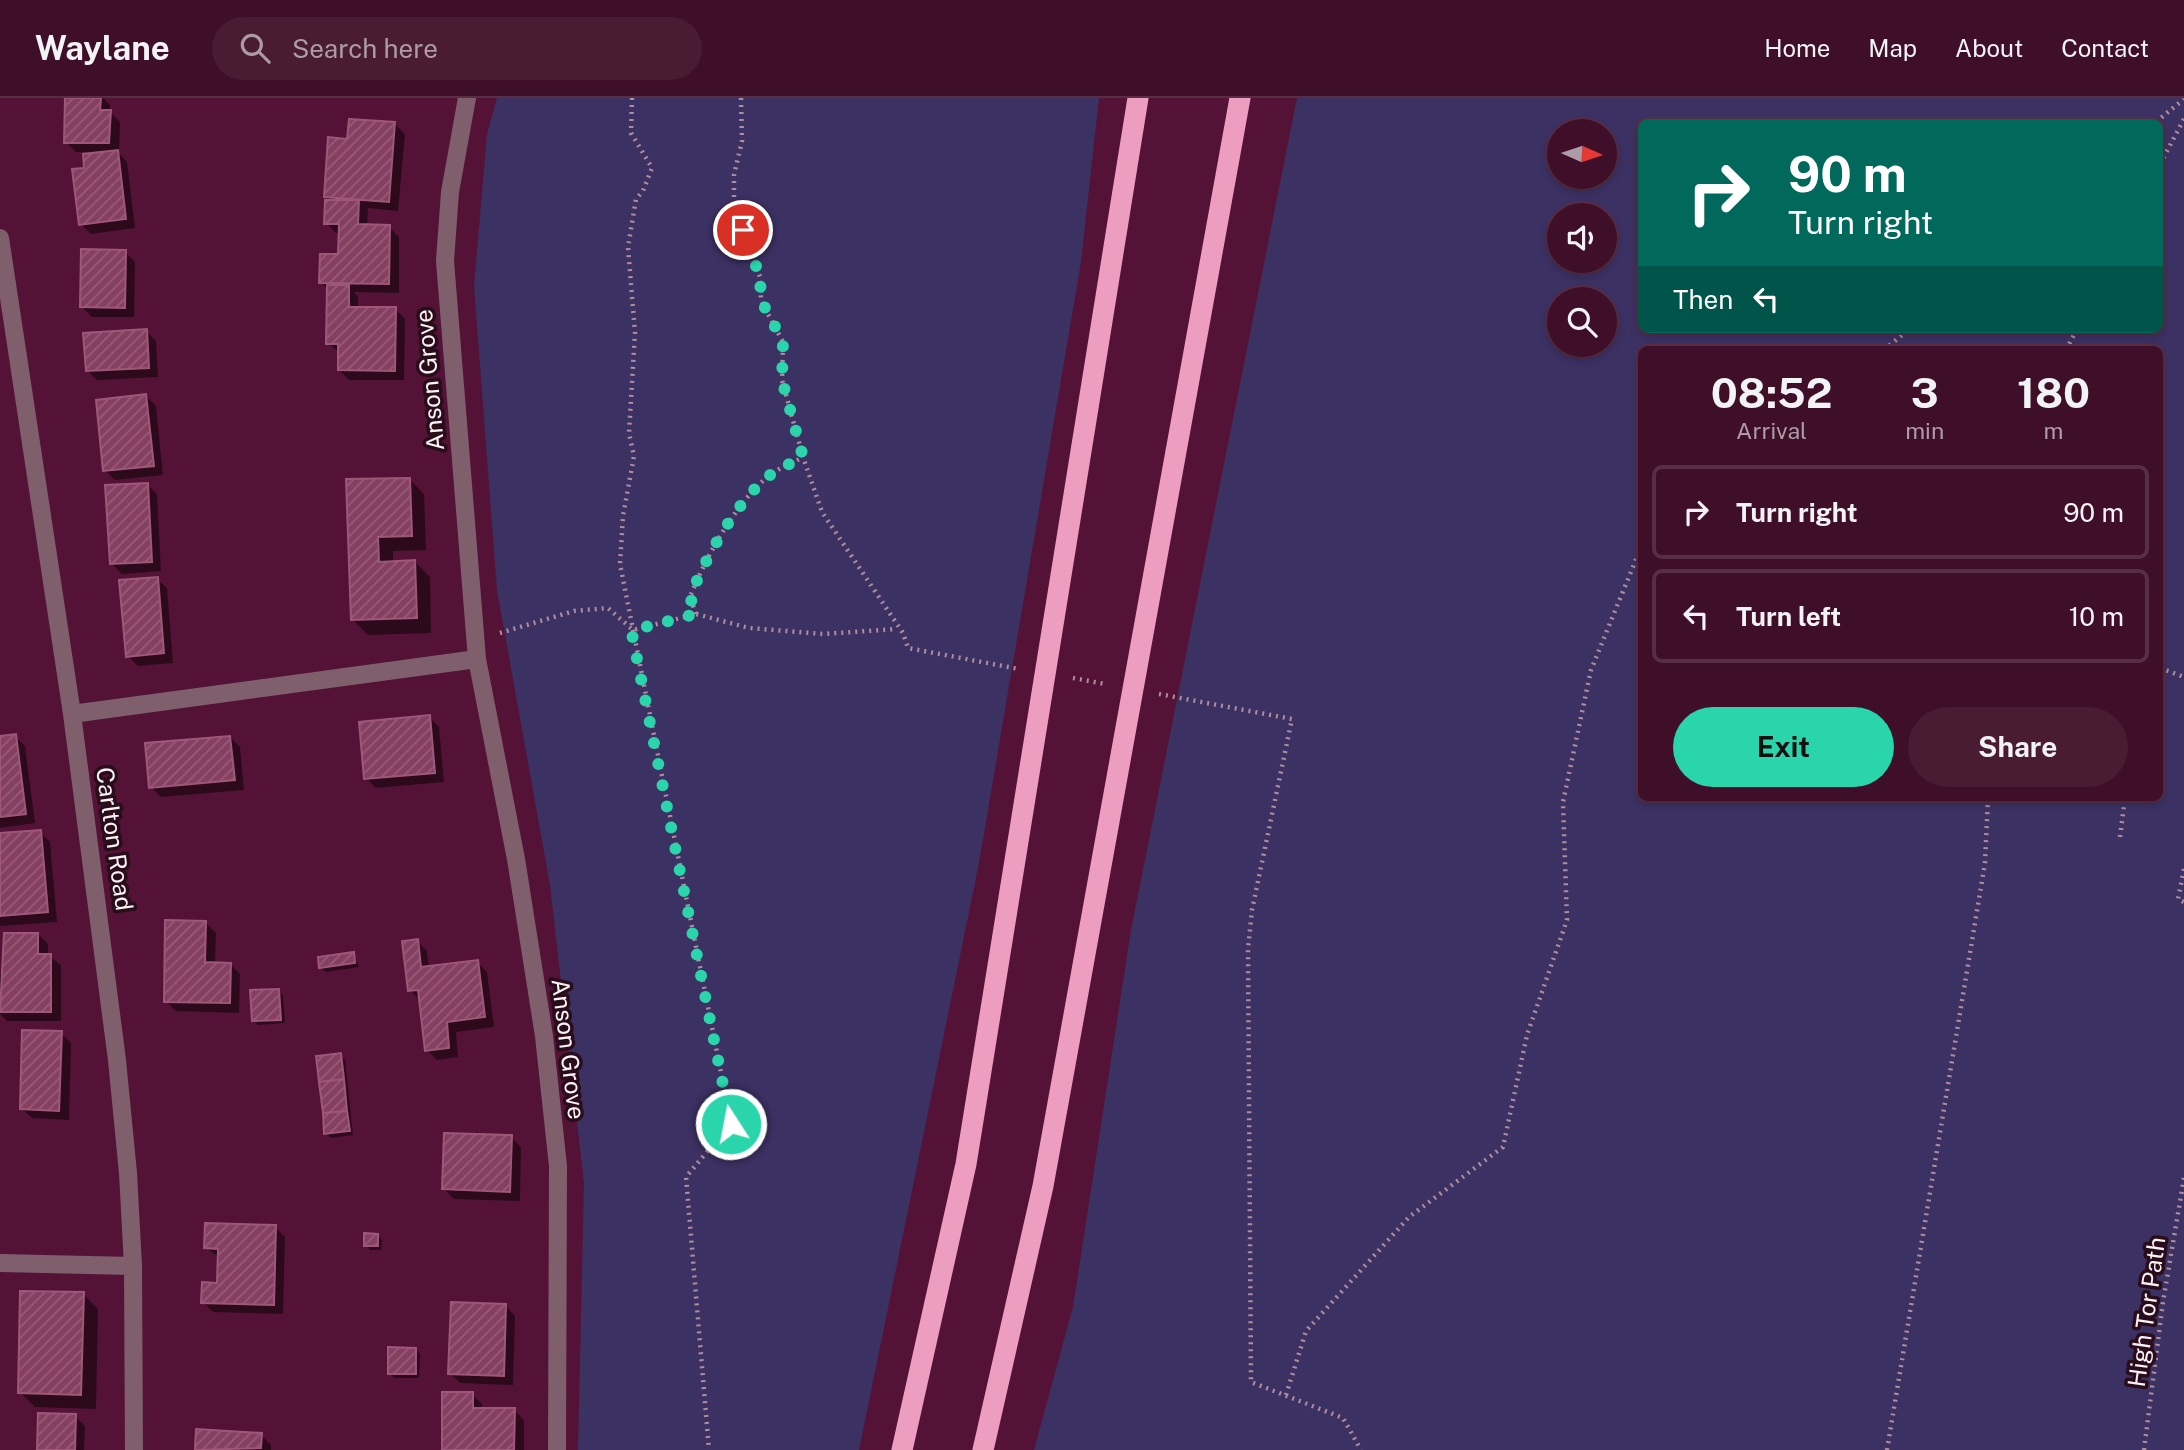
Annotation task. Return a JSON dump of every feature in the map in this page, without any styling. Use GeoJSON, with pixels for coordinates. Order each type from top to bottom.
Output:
{"type":"FeatureCollection","features":[{"type":"Feature","properties":{"kind":"highway"},"geometry":{"type":"LineString","coordinates":[[902,1450],[967,1164],[1138,98]]}},
{"type":"Feature","properties":{"kind":"highway"},"geometry":{"type":"LineString","coordinates":[[983,1450],[1046,1172],[1240,98]]}},
{"type":"Feature","properties":{"kind":"street","name":"Anson Grove"},"geometry":{"type":"LineString","coordinates":[[467,98],[450,192],[445,261],[477,659],[516,859],[544,1036],[558,1166],[557,1450]]}},
{"type":"Feature","properties":{"kind":"street","name":"Carlton Road"},"geometry":{"type":"LineString","coordinates":[[0,238],[72,714],[118,1073],[133,1266],[134,1450]]}},
{"type":"Feature","properties":{"kind":"street"},"geometry":{"type":"LineString","coordinates":[[72,714],[477,659]]}},
{"type":"Feature","properties":{"kind":"street"},"geometry":{"type":"LineString","coordinates":[[0,1263],[133,1266]]}},
{"type":"Feature","properties":{"kind":"path"},"geometry":{"type":"LineString","coordinates":[[632,98],[631,133],[652,169],[643,191],[636,199],[628,247],[635,333],[629,433],[634,456],[623,516],[620,564],[631,605],[633,630],[731,1124],[686,1177],[709,1450]]}},
{"type":"Feature","properties":{"kind":"path"},"geometry":{"type":"LineString","coordinates":[[741,98],[742,141],[734,175],[734,206],[760,277],[761,300],[783,342],[782,380],[803,457],[822,512],[902,634],[908,648],[1002,666]]}},
{"type":"Feature","properties":{"kind":"path"},"geometry":{"type":"LineString","coordinates":[[2160,119],[2184,99]]}},
{"type":"Feature","properties":{"kind":"path"},"geometry":{"type":"LineString","coordinates":[[2163,158],[2184,119]]}},
{"type":"Feature","properties":{"kind":"path"},"geometry":{"type":"LineString","coordinates":[[1889,346],[1904,333]]}},
{"type":"Feature","properties":{"kind":"path"},"geometry":{"type":"LineString","coordinates":[[696,614],[690,597],[704,560],[737,512],[769,476],[803,457]]}},
{"type":"Feature","properties":{"kind":"path"},"geometry":{"type":"LineString","coordinates":[[1286,1395],[1306,1331],[1409,1217],[1503,1147],[1527,1035],[1567,920],[1563,802],[1591,670],[1638,556]]}},
{"type":"Feature","properties":{"kind":"path"},"geometry":{"type":"LineString","coordinates":[[475,640],[574,611],[608,608],[633,630]]}},
{"type":"Feature","properties":{"kind":"path"},"geometry":{"type":"LineString","coordinates":[[633,630],[696,614],[749,628],[823,634],[897,629]]}},
{"type":"Feature","properties":{"kind":"path"},"geometry":{"type":"LineString","coordinates":[[2163,669],[2184,677]]}},
{"type":"Feature","properties":{"kind":"path"},"geometry":{"type":"LineString","coordinates":[[1219,705],[1292,719],[1252,910],[1248,949],[1251,1382],[1343,1419],[1361,1450]]}},
{"type":"Feature","properties":{"kind":"path"},"geometry":{"type":"LineString","coordinates":[[1886,1450],[1984,863],[1988,801]]}},
{"type":"Feature","properties":{"kind":"path"},"geometry":{"type":"LineString","coordinates":[[2120,837],[2124,801]]}},
{"type":"Feature","properties":{"kind":"path"},"geometry":{"type":"LineString","coordinates":[[2184,869],[2178,899],[2184,902]]}},
{"type":"Feature","properties":{"kind":"path","name":"High Tor Path"},"geometry":{"type":"LineString","coordinates":[[2144,1450],[2163,1302],[2184,1178]]}},
{"type":"Feature","properties":{"kind":"shaded area"},"geometry":{"type":"Polygon","coordinates":[[[497,98],[1099,98],[1081,262],[979,863],[859,1450],[578,1450],[584,1183],[550,885],[497,590],[474,286],[487,134],[497,98]]]}},
{"type":"Feature","properties":{"kind":"shaded area"},"geometry":{"type":"Polygon","coordinates":[[[1297,98],[2184,98],[2184,1450],[1034,1450],[1073,1307],[1131,930],[1297,98]]]}},
{"type":"Feature","properties":{"kind":"building"},"geometry":{"type":"Polygon","coordinates":[[[65,98],[101,98],[100,110],[111,110],[109,143],[64,143],[65,98]]]}},
{"type":"Feature","properties":{"kind":"building"},"geometry":{"type":"Polygon","coordinates":[[[349,119],[395,122],[389,202],[324,197],[328,137],[347,139],[349,119]]]}},
{"type":"Feature","properties":{"kind":"building"},"geometry":{"type":"Polygon","coordinates":[[[118,150],[126,219],[79,225],[72,169],[84,168],[83,154],[118,150]]]}},
{"type":"Feature","properties":{"kind":"building"},"geometry":{"type":"Polygon","coordinates":[[[325,200],[359,200],[358,224],[390,225],[389,284],[319,283],[320,254],[338,254],[339,224],[324,224],[325,200]]]}},
{"type":"Feature","properties":{"kind":"building"},"geometry":{"type":"Polygon","coordinates":[[[81,249],[126,250],[125,308],[80,307],[81,249]]]}},
{"type":"Feature","properties":{"kind":"building"},"geometry":{"type":"Polygon","coordinates":[[[327,285],[349,285],[349,307],[396,307],[395,371],[338,370],[338,344],[326,344],[327,285]]]}},
{"type":"Feature","properties":{"kind":"building"},"geometry":{"type":"Polygon","coordinates":[[[147,329],[149,368],[86,371],[83,333],[147,329]]]}},
{"type":"Feature","properties":{"kind":"building"},"geometry":{"type":"Polygon","coordinates":[[[146,394],[154,466],[103,471],[96,400],[146,394]]]}},
{"type":"Feature","properties":{"kind":"building"},"geometry":{"type":"Polygon","coordinates":[[[410,478],[412,536],[378,537],[379,562],[415,560],[417,618],[351,620],[346,479],[410,478]]]}},
{"type":"Feature","properties":{"kind":"building"},"geometry":{"type":"Polygon","coordinates":[[[148,483],[152,562],[110,564],[105,485],[148,483]]]}},
{"type":"Feature","properties":{"kind":"building"},"geometry":{"type":"Polygon","coordinates":[[[158,577],[164,653],[126,657],[119,580],[158,577]]]}},
{"type":"Feature","properties":{"kind":"building"},"geometry":{"type":"Polygon","coordinates":[[[430,715],[435,773],[364,779],[359,722],[430,715]]]}},
{"type":"Feature","properties":{"kind":"building"},"geometry":{"type":"Polygon","coordinates":[[[16,734],[26,814],[0,817],[0,736],[16,734]]]}},
{"type":"Feature","properties":{"kind":"building"},"geometry":{"type":"Polygon","coordinates":[[[230,736],[235,780],[149,788],[145,743],[230,736]]]}},
{"type":"Feature","properties":{"kind":"building"},"geometry":{"type":"Polygon","coordinates":[[[41,830],[48,912],[0,916],[0,833],[41,830]]]}},
{"type":"Feature","properties":{"kind":"building"},"geometry":{"type":"Polygon","coordinates":[[[165,920],[206,921],[205,962],[231,963],[230,1003],[164,1002],[165,920]]]}},
{"type":"Feature","properties":{"kind":"building"},"geometry":{"type":"Polygon","coordinates":[[[4,933],[38,933],[38,954],[51,954],[51,1012],[0,1012],[4,933]]]}},
{"type":"Feature","properties":{"kind":"building"},"geometry":{"type":"Polygon","coordinates":[[[418,939],[421,967],[478,960],[485,1017],[447,1022],[449,1048],[425,1051],[418,990],[408,991],[402,941],[418,939]]]}},
{"type":"Feature","properties":{"kind":"building"},"geometry":{"type":"Polygon","coordinates":[[[354,952],[355,963],[319,968],[318,957],[354,952]]]}},
{"type":"Feature","properties":{"kind":"building"},"geometry":{"type":"Polygon","coordinates":[[[279,989],[281,1020],[252,1021],[250,990],[279,989]]]}},
{"type":"Feature","properties":{"kind":"building"},"geometry":{"type":"Polygon","coordinates":[[[22,1030],[62,1031],[59,1111],[20,1109],[22,1030]]]}},
{"type":"Feature","properties":{"kind":"building"},"geometry":{"type":"Polygon","coordinates":[[[341,1053],[344,1079],[319,1082],[316,1056],[341,1053]]]}},
{"type":"Feature","properties":{"kind":"building"},"geometry":{"type":"Polygon","coordinates":[[[344,1079],[347,1111],[323,1113],[319,1082],[344,1079]]]}},
{"type":"Feature","properties":{"kind":"building"},"geometry":{"type":"Polygon","coordinates":[[[347,1111],[350,1131],[324,1134],[323,1113],[347,1111]]]}},
{"type":"Feature","properties":{"kind":"building"},"geometry":{"type":"Polygon","coordinates":[[[444,1133],[512,1135],[510,1192],[442,1189],[444,1133]]]}},
{"type":"Feature","properties":{"kind":"building"},"geometry":{"type":"Polygon","coordinates":[[[205,1223],[276,1225],[274,1305],[201,1303],[202,1282],[217,1283],[218,1249],[204,1248],[205,1223]]]}},
{"type":"Feature","properties":{"kind":"building"},"geometry":{"type":"Polygon","coordinates":[[[364,1233],[378,1234],[378,1246],[364,1246],[364,1233]]]}},
{"type":"Feature","properties":{"kind":"building"},"geometry":{"type":"Polygon","coordinates":[[[20,1291],[84,1292],[81,1395],[18,1393],[20,1291]]]}},
{"type":"Feature","properties":{"kind":"building"},"geometry":{"type":"Polygon","coordinates":[[[451,1302],[506,1304],[504,1376],[448,1374],[451,1302]]]}},
{"type":"Feature","properties":{"kind":"building"},"geometry":{"type":"Polygon","coordinates":[[[388,1347],[416,1348],[416,1374],[388,1374],[388,1347]]]}},
{"type":"Feature","properties":{"kind":"building"},"geometry":{"type":"Polygon","coordinates":[[[442,1392],[473,1392],[473,1408],[515,1408],[514,1450],[442,1450],[442,1392]]]}},
{"type":"Feature","properties":{"kind":"building"},"geometry":{"type":"Polygon","coordinates":[[[38,1413],[76,1414],[75,1450],[37,1450],[38,1413]]]}},
{"type":"Feature","properties":{"kind":"building"},"geometry":{"type":"Polygon","coordinates":[[[196,1429],[262,1433],[261,1448],[195,1450],[196,1429]]]}},
{"type":"Feature","properties":{"kind":"route"},"geometry":{"type":"LineString","coordinates":[[731,1124],[632,634],[633,630],[696,614],[690,597],[704,560],[737,512],[769,476],[803,457],[782,380],[785,361],[783,342],[761,300],[760,277],[743,230]]}}]}
